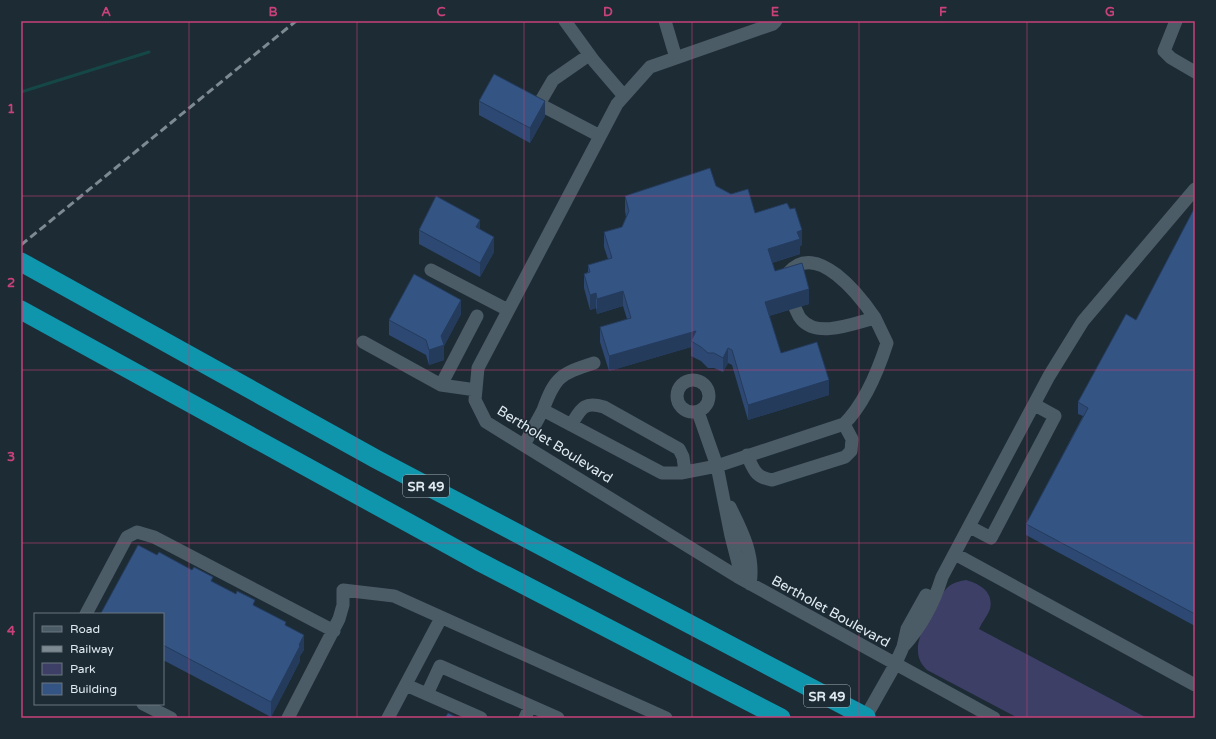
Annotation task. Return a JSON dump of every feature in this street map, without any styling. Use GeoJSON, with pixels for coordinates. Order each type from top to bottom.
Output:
{"type":"FeatureCollection","features":[{"type":"Feature","properties":{"kind":"highway","name":"SR 49"},"geometry":{"type":"LineString","coordinates":[[21,262],[492,521],[866,717]]}},
{"type":"Feature","properties":{"kind":"highway","name":"SR 49"},"geometry":{"type":"LineString","coordinates":[[26,312],[478,561],[781,718]]}},
{"type":"Feature","properties":{"kind":"street"},"geometry":{"type":"LineString","coordinates":[[565,21],[589,54],[624,96]]}},
{"type":"Feature","properties":{"kind":"street"},"geometry":{"type":"LineString","coordinates":[[665,21],[676,58]]}},
{"type":"Feature","properties":{"kind":"street","name":"Bertholet Boulevard"},"geometry":{"type":"LineString","coordinates":[[776,21],[774,24],[650,67],[616,104],[478,368],[475,400],[486,422],[738,577],[895,665],[866,717]]}},
{"type":"Feature","properties":{"kind":"street"},"geometry":{"type":"LineString","coordinates":[[1176,21],[1164,51],[1171,58],[1195,72]]}},
{"type":"Feature","properties":{"kind":"street"},"geometry":{"type":"LineString","coordinates":[[589,54],[553,80],[539,104],[600,136]]}},
{"type":"Feature","properties":{"kind":"street"},"geometry":{"type":"LineString","coordinates":[[994,718],[895,665],[903,647],[907,629],[930,587],[942,577],[1035,405],[1049,376],[1084,321],[1195,189]]}},
{"type":"Feature","properties":{"kind":"street"},"geometry":{"type":"LineString","coordinates":[[544,410],[662,473],[685,472],[717,466],[844,424],[856,413],[881,362],[887,343],[875,318],[866,304],[832,270],[819,264],[806,263],[793,267],[788,273],[787,282]]}},
{"type":"Feature","properties":{"kind":"street"},"geometry":{"type":"LineString","coordinates":[[431,270],[508,310]]}},
{"type":"Feature","properties":{"kind":"street"},"geometry":{"type":"LineString","coordinates":[[795,308],[801,320],[812,326],[824,329],[875,318]]}},
{"type":"Feature","properties":{"kind":"street"},"geometry":{"type":"LineString","coordinates":[[441,385],[477,316]]}},
{"type":"Feature","properties":{"kind":"street"},"geometry":{"type":"LineString","coordinates":[[363,342],[441,385],[476,390]]}},
{"type":"Feature","properties":{"kind":"street"},"geometry":{"type":"LineString","coordinates":[[524,445],[544,410],[550,390],[557,381],[568,371],[594,363]]}},
{"type":"Feature","properties":{"kind":"street"},"geometry":{"type":"LineString","coordinates":[[571,425],[583,407],[592,404],[604,407],[679,449],[683,457],[685,472]]}},
{"type":"Feature","properties":{"kind":"street"},"geometry":{"type":"LineString","coordinates":[[970,527],[991,538],[1055,416],[1035,405]]}},
{"type":"Feature","properties":{"kind":"street"},"geometry":{"type":"LineString","coordinates":[[698,412],[717,466],[731,536],[740,571],[738,577]]}},
{"type":"Feature","properties":{"kind":"street"},"geometry":{"type":"LineString","coordinates":[[747,455],[754,472],[762,478],[772,480],[844,458],[851,451],[852,439],[844,424]]}},
{"type":"Feature","properties":{"kind":"street"},"geometry":{"type":"LineString","coordinates":[[724,496],[744,535],[752,571],[750,584]]}},
{"type":"Feature","properties":{"kind":"street"},"geometry":{"type":"LineString","coordinates":[[87,613],[127,537],[137,532],[154,537],[334,631]]}},
{"type":"Feature","properties":{"kind":"street"},"geometry":{"type":"LineString","coordinates":[[955,554],[1195,685]]}},
{"type":"Feature","properties":{"kind":"street"},"geometry":{"type":"LineString","coordinates":[[288,718],[334,631],[343,605],[343,590],[394,596],[666,718]]}},
{"type":"Feature","properties":{"kind":"street"},"geometry":{"type":"LineString","coordinates":[[388,718],[441,618]]}},
{"type":"Feature","properties":{"kind":"street"},"geometry":{"type":"LineString","coordinates":[[428,694],[440,666],[558,718]]}},
{"type":"Feature","properties":{"kind":"street"},"geometry":{"type":"LineString","coordinates":[[406,685],[481,718]]}},
{"type":"Feature","properties":{"kind":"street"},"geometry":{"type":"LineString","coordinates":[[145,705],[171,718]]}},
{"type":"Feature","properties":{"kind":"street"},"geometry":{"type":"LineString","coordinates":[[525,718],[530,706]]}},
{"type":"Feature","properties":{"kind":"green space"},"geometry":{"type":"Polygon","coordinates":[[[966,580],[981,586],[988,593],[990,598],[990,609],[979,629],[1147,718],[1018,718],[927,670],[923,666],[918,654],[918,645],[923,628],[932,609],[947,588],[956,582],[966,580]]]}},
{"type":"Feature","properties":{"kind":"building"},"geometry":{"type":"Polygon","coordinates":[[[494,74],[545,101],[530,128],[479,101],[494,74]]]}},
{"type":"Feature","properties":{"kind":"building"},"geometry":{"type":"Polygon","coordinates":[[[710,168],[716,186],[731,194],[748,189],[755,213],[787,203],[790,209],[795,208],[802,230],[797,232],[800,239],[768,249],[775,271],[802,263],[809,289],[765,302],[781,353],[817,342],[829,380],[748,405],[732,350],[728,348],[723,358],[714,353],[708,353],[691,341],[696,331],[609,356],[600,327],[631,318],[623,291],[597,299],[596,293],[590,295],[584,274],[590,272],[588,265],[612,258],[604,232],[622,227],[629,211],[625,196],[710,168]]]}},
{"type":"Feature","properties":{"kind":"building"},"geometry":{"type":"Polygon","coordinates":[[[436,196],[480,220],[476,227],[494,237],[480,263],[419,230],[436,196]]]}},
{"type":"Feature","properties":{"kind":"building"},"geometry":{"type":"Polygon","coordinates":[[[1195,207],[1195,614],[1026,524],[1088,408],[1078,402],[1126,314],[1136,320],[1195,207]]]}},
{"type":"Feature","properties":{"kind":"building"},"geometry":{"type":"Polygon","coordinates":[[[414,274],[461,300],[441,336],[444,345],[429,350],[426,340],[389,320],[414,274]]]}},
{"type":"Feature","properties":{"kind":"building"},"geometry":{"type":"Polygon","coordinates":[[[138,545],[157,555],[159,552],[192,570],[194,567],[213,577],[211,581],[236,594],[237,591],[255,600],[253,605],[286,622],[285,625],[304,635],[299,645],[300,646],[271,702],[164,646],[164,613],[101,613],[138,545]]]}},
{"type":"Feature","properties":{"kind":"building"},"geometry":{"type":"Polygon","coordinates":[[[448,713],[458,718],[445,718],[448,713]]]}},
{"type":"Feature","properties":{"kind":"waterway"},"geometry":{"type":"LineString","coordinates":[[21,92],[149,52]]}},
{"type":"Feature","properties":{"kind":"railway"},"geometry":{"type":"LineString","coordinates":[[21,245],[296,21]]}}]}
